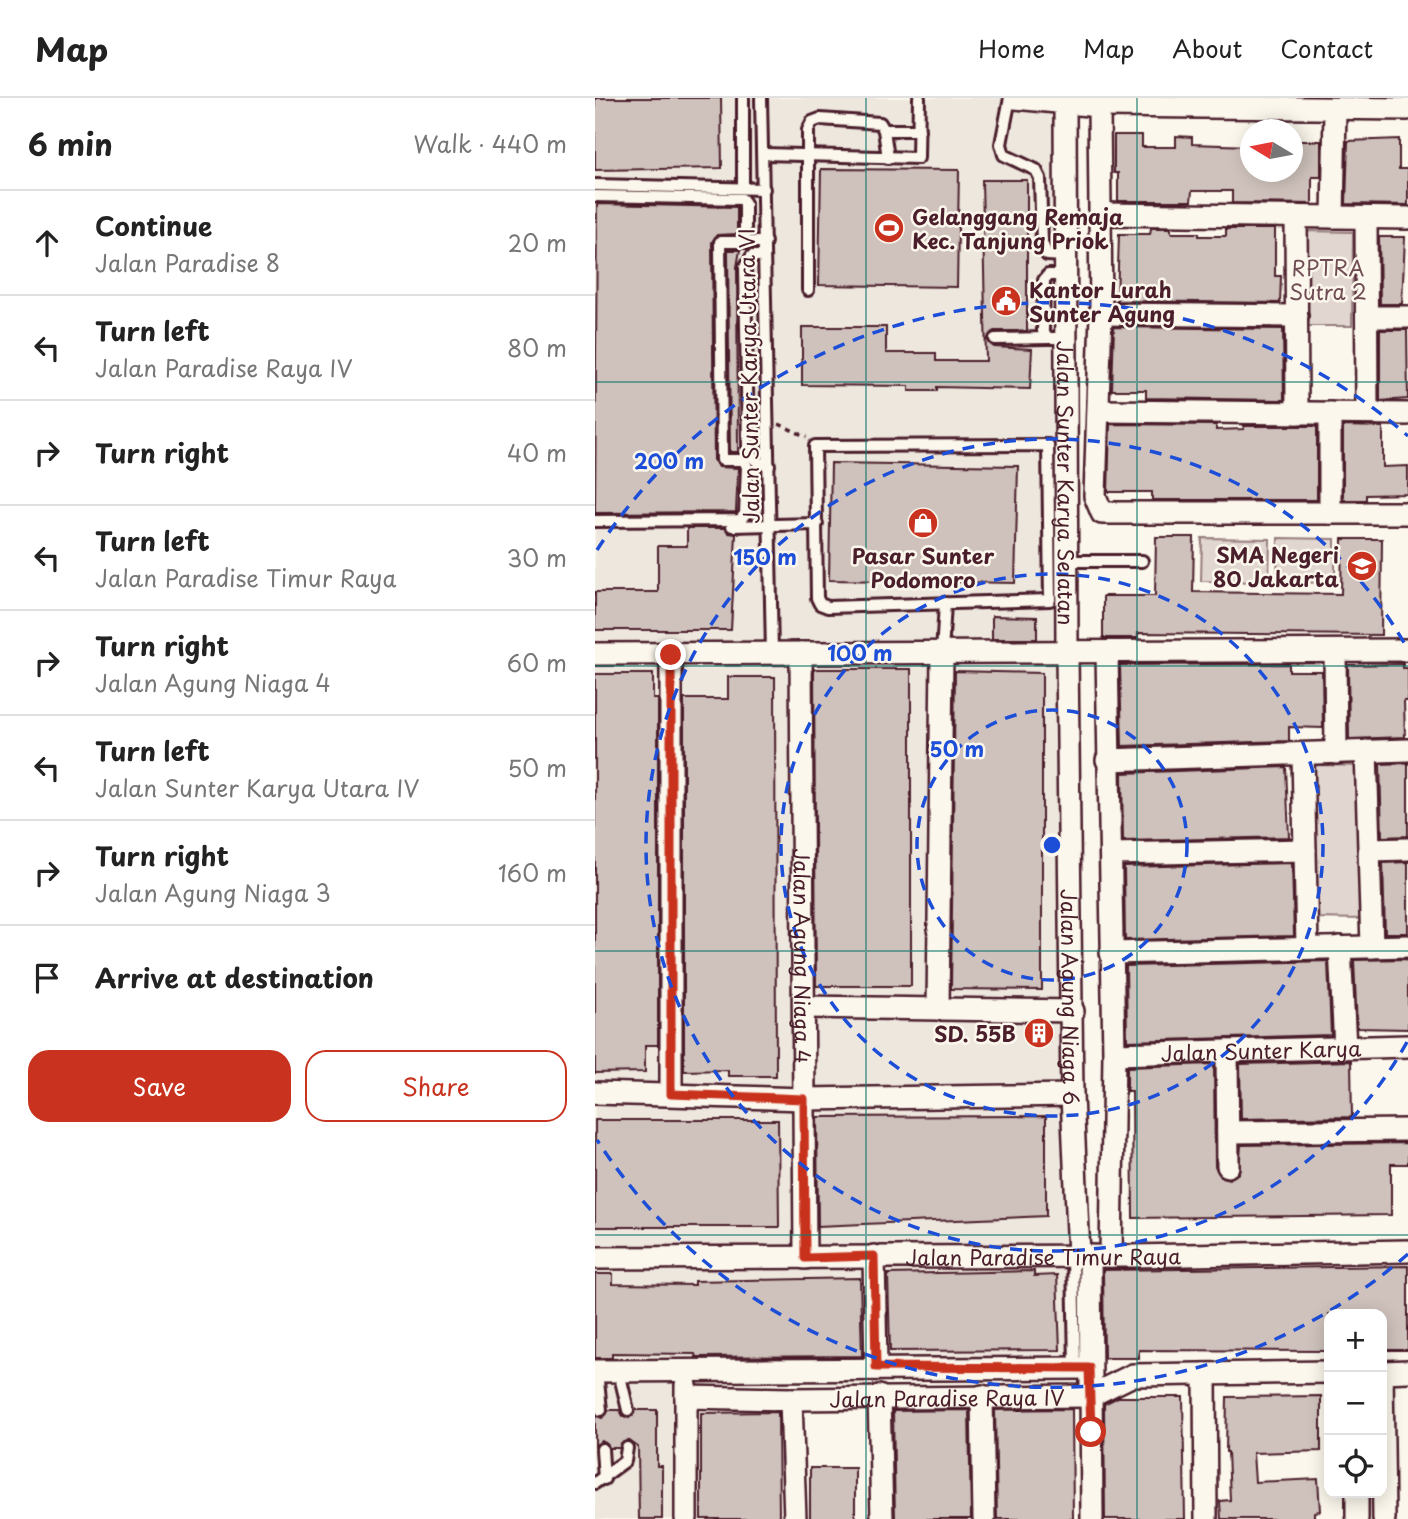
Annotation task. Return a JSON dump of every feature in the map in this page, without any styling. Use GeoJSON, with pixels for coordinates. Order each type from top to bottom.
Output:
{"type":"FeatureCollection","features":[{"type":"Feature","properties":{"kind":"street"},"geometry":{"type":"LineString","coordinates":[[1016,98],[1099,106],[1408,108]]}},
{"type":"Feature","properties":{"kind":"street","name":"Jalan Sunter Karya Selatan"},"geometry":{"type":"LineString","coordinates":[[1065,103],[1065,266],[1056,338],[1066,561],[1067,653]]}},
{"type":"Feature","properties":{"kind":"street"},"geometry":{"type":"LineString","coordinates":[[1099,106],[1101,314],[1095,496],[1102,513],[1408,513]]}},
{"type":"Feature","properties":{"kind":"street"},"geometry":{"type":"LineString","coordinates":[[1333,217],[1335,109]]}},
{"type":"Feature","properties":{"kind":"street"},"geometry":{"type":"LineString","coordinates":[[1101,214],[1408,218]]}},
{"type":"Feature","properties":{"kind":"street"},"geometry":{"type":"LineString","coordinates":[[1296,216],[1297,413]]}},
{"type":"Feature","properties":{"kind":"street"},"geometry":{"type":"LineString","coordinates":[[1366,218],[1367,413]]}},
{"type":"Feature","properties":{"kind":"street"},"geometry":{"type":"LineString","coordinates":[[1101,314],[1297,316]]}},
{"type":"Feature","properties":{"kind":"street"},"geometry":{"type":"LineString","coordinates":[[1367,317],[1408,317]]}},
{"type":"Feature","properties":{"kind":"street"},"geometry":{"type":"LineString","coordinates":[[1099,411],[1408,414]]}},
{"type":"Feature","properties":{"kind":"street"},"geometry":{"type":"LineString","coordinates":[[1330,413],[1330,513]]}},
{"type":"Feature","properties":{"kind":"street"},"geometry":{"type":"LineString","coordinates":[[595,654],[1408,650]]}},
{"type":"Feature","properties":{"kind":"street"},"geometry":{"type":"LineString","coordinates":[[1092,1519],[1090,1396],[1082,1368],[1088,1256],[1114,1054],[1107,652]]}},
{"type":"Feature","properties":{"kind":"street"},"geometry":{"type":"LineString","coordinates":[[1335,652],[1336,753]]}},
{"type":"Feature","properties":{"kind":"street","name":"Jalan Agung Niaga 4"},"geometry":{"type":"LineString","coordinates":[[801,653],[805,1258]]}},
{"type":"Feature","properties":{"kind":"street","name":"Jalan Agung Niaga 6"},"geometry":{"type":"LineString","coordinates":[[1067,653],[1072,1095],[1088,1256]]}},
{"type":"Feature","properties":{"kind":"street"},"geometry":{"type":"LineString","coordinates":[[937,1009],[942,654]]}},
{"type":"Feature","properties":{"kind":"street"},"geometry":{"type":"LineString","coordinates":[[671,655],[671,1094]]}},
{"type":"Feature","properties":{"kind":"street"},"geometry":{"type":"LineString","coordinates":[[1107,760],[1408,750]]}},
{"type":"Feature","properties":{"kind":"street"},"geometry":{"type":"LineString","coordinates":[[1366,751],[1372,947]]}},
{"type":"Feature","properties":{"kind":"street"},"geometry":{"type":"LineString","coordinates":[[1303,754],[1307,948]]}},
{"type":"Feature","properties":{"kind":"street"},"geometry":{"type":"LineString","coordinates":[[1369,850],[1408,849]]}},
{"type":"Feature","properties":{"kind":"street"},"geometry":{"type":"LineString","coordinates":[[1111,854],[1305,850]]}},
{"type":"Feature","properties":{"kind":"street"},"geometry":{"type":"LineString","coordinates":[[1111,953],[1408,946]]}},
{"type":"Feature","properties":{"kind":"street"},"geometry":{"type":"LineString","coordinates":[[1341,947],[1345,1048]]}},
{"type":"Feature","properties":{"kind":"street"},"geometry":{"type":"LineString","coordinates":[[804,1007],[1073,1011]]}},
{"type":"Feature","properties":{"kind":"street","name":"Jalan Sunter Karya"},"geometry":{"type":"LineString","coordinates":[[1114,1054],[1408,1046]]}},
{"type":"Feature","properties":{"kind":"street"},"geometry":{"type":"LineString","coordinates":[[1227,1051],[1228,1166]]}},
{"type":"Feature","properties":{"kind":"street"},"geometry":{"type":"LineString","coordinates":[[595,1093],[804,1099],[1072,1095]]}},
{"type":"Feature","properties":{"kind":"street"},"geometry":{"type":"LineString","coordinates":[[1229,1132],[1408,1130]]}},
{"type":"Feature","properties":{"kind":"street","name":"Jalan Paradise Timur Raya"},"geometry":{"type":"LineString","coordinates":[[595,1258],[1088,1256],[1408,1251]]}},
{"type":"Feature","properties":{"kind":"street"},"geometry":{"type":"LineString","coordinates":[[874,1256],[876,1367]]}},
{"type":"Feature","properties":{"kind":"street","name":"Jalan Paradise Raya IV"},"geometry":{"type":"LineString","coordinates":[[596,1371],[686,1372],[876,1367],[1082,1368]]}},
{"type":"Feature","properties":{"kind":"street"},"geometry":{"type":"LineString","coordinates":[[1387,1372],[1408,1371]]}},
{"type":"Feature","properties":{"kind":"street"},"geometry":{"type":"LineString","coordinates":[[686,1372],[686,1519]]}},
{"type":"Feature","properties":{"kind":"street","name":"Jalan Paradise Raya IV"},"geometry":{"type":"LineString","coordinates":[[686,1397],[791,1399],[879,1396],[1090,1396],[1133,1375],[1324,1372]]}},
{"type":"Feature","properties":{"kind":"street"},"geometry":{"type":"LineString","coordinates":[[1205,1374],[1206,1519]]}},
{"type":"Feature","properties":{"kind":"street"},"geometry":{"type":"LineString","coordinates":[[879,1396],[882,1519]]}},
{"type":"Feature","properties":{"kind":"street"},"geometry":{"type":"LineString","coordinates":[[982,1396],[984,1519]]}},
{"type":"Feature","properties":{"kind":"street"},"geometry":{"type":"LineString","coordinates":[[791,1399],[795,1519]]}},
{"type":"Feature","properties":{"kind":"street"},"geometry":{"type":"LineString","coordinates":[[1383,1435],[1384,1519]]}},
{"type":"Feature","properties":{"kind":"street"},"geometry":{"type":"LineString","coordinates":[[1357,1498],[1357,1519]]}},
{"type":"Feature","properties":{"kind":"lane"},"geometry":{"type":"LineString","coordinates":[[743,98],[743,188]]}},
{"type":"Feature","properties":{"kind":"lane","name":"Jalan Sunter Karya Utara VI"},"geometry":{"type":"LineString","coordinates":[[761,98],[772,653]]}},
{"type":"Feature","properties":{"kind":"lane"},"geometry":{"type":"LineString","coordinates":[[764,154],[918,158],[919,98]]}},
{"type":"Feature","properties":{"kind":"lane"},"geometry":{"type":"LineString","coordinates":[[1010,98],[1001,144],[1004,155],[1036,170],[1040,178],[1042,243],[1047,255],[1065,266]]}},
{"type":"Feature","properties":{"kind":"lane"},"geometry":{"type":"LineString","coordinates":[[808,290],[808,130],[812,122],[820,119],[869,120],[880,123],[884,130],[888,158]]}},
{"type":"Feature","properties":{"kind":"lane"},"geometry":{"type":"LineString","coordinates":[[884,130],[919,130]]}},
{"type":"Feature","properties":{"kind":"lane"},"geometry":{"type":"LineString","coordinates":[[595,185],[764,189]]}},
{"type":"Feature","properties":{"kind":"lane"},"geometry":{"type":"LineString","coordinates":[[595,196],[742,199],[745,203],[745,242]]}},
{"type":"Feature","properties":{"kind":"lane"},"geometry":{"type":"LineString","coordinates":[[595,521],[740,520],[745,514],[747,467],[744,460],[722,460],[720,242],[765,242]]}},
{"type":"Feature","properties":{"kind":"lane"},"geometry":{"type":"LineString","coordinates":[[764,256],[752,256],[745,267],[748,446],[751,457],[757,463],[769,464]]}},
{"type":"Feature","properties":{"kind":"lane"},"geometry":{"type":"LineString","coordinates":[[995,339],[1056,338]]}},
{"type":"Feature","properties":{"kind":"lane"},"geometry":{"type":"LineString","coordinates":[[1059,443],[1051,600],[828,607],[820,604],[817,598],[815,446],[1059,443]]}},
{"type":"Feature","properties":{"kind":"lane"},"geometry":{"type":"LineString","coordinates":[[595,527],[817,524]]}},
{"type":"Feature","properties":{"kind":"lane"},"geometry":{"type":"LineString","coordinates":[[1066,561],[1142,561]]}},
{"type":"Feature","properties":{"kind":"lane"},"geometry":{"type":"LineString","coordinates":[[942,654],[945,603]]}},
{"type":"Feature","properties":{"kind":"lane"},"geometry":{"type":"LineString","coordinates":[[596,1371],[601,1410]]}},
{"type":"Feature","properties":{"kind":"lane"},"geometry":{"type":"LineString","coordinates":[[619,1372],[628,1410]]}},
{"type":"Feature","properties":{"kind":"lane"},"geometry":{"type":"LineString","coordinates":[[600,1481],[625,1461],[627,1448]]}},
{"type":"Feature","properties":{"kind":"lane"},"geometry":{"type":"LineString","coordinates":[[600,1481],[602,1449]]}},
{"type":"Feature","properties":{"kind":"path"},"geometry":{"type":"LineString","coordinates":[[768,424],[782,425],[805,435],[815,446]]}},
{"type":"Feature","properties":{"kind":"shaded area"},"geometry":{"type":"Polygon","coordinates":[[[595,98],[1070,98],[1067,1365],[678,1367],[678,1519],[595,1519],[595,98]]]}},
{"type":"Feature","properties":{"kind":"green space","name":"RPTRA Sutra 2"},"geometry":{"type":"Polygon","coordinates":[[[1304,231],[1353,232],[1352,326],[1303,326],[1304,231]]]}},
{"type":"Feature","properties":{"kind":"green space"},"geometry":{"type":"Polygon","coordinates":[[[1202,538],[1270,539],[1269,582],[1201,581],[1202,538]]]}},
{"type":"Feature","properties":{"kind":"green space"},"geometry":{"type":"Polygon","coordinates":[[[1278,538],[1335,539],[1335,583],[1277,582],[1278,538]]]}},
{"type":"Feature","properties":{"kind":"green space"},"geometry":{"type":"Polygon","coordinates":[[[1315,765],[1365,766],[1363,919],[1313,918],[1315,765]]]}},
{"type":"Feature","properties":{"kind":"building"},"geometry":{"type":"Polygon","coordinates":[[[595,98],[721,98],[722,168],[595,170],[595,98]]]}},
{"type":"Feature","properties":{"kind":"building"},"geometry":{"type":"Polygon","coordinates":[[[1114,135],[1142,135],[1142,147],[1176,147],[1176,136],[1192,137],[1192,144],[1240,146],[1240,182],[1303,182],[1303,141],[1321,141],[1321,177],[1312,177],[1312,204],[1232,203],[1232,191],[1192,191],[1191,201],[1118,201],[1118,173],[1114,173],[1114,135]]]}},
{"type":"Feature","properties":{"kind":"building"},"geometry":{"type":"Polygon","coordinates":[[[1399,139],[1399,169],[1408,169],[1408,205],[1346,204],[1348,141],[1399,139]]]}},
{"type":"Feature","properties":{"kind":"building","name":"Gelanggang Remaja Kec. Tanjung Priok"},"geometry":{"type":"Polygon","coordinates":[[[821,169],[959,170],[957,287],[819,285],[821,169]]]}},
{"type":"Feature","properties":{"kind":"building"},"geometry":{"type":"Polygon","coordinates":[[[982,180],[1027,180],[1027,331],[994,331],[987,340],[994,347],[1032,349],[1030,389],[937,387],[937,391],[909,391],[909,386],[802,385],[802,327],[886,327],[886,353],[936,353],[936,361],[986,361],[982,180]]]}},
{"type":"Feature","properties":{"kind":"building"},"geometry":{"type":"Polygon","coordinates":[[[597,204],[737,207],[737,234],[717,235],[712,242],[714,460],[719,467],[738,468],[736,512],[595,513],[597,204]]]}},
{"type":"Feature","properties":{"kind":"building"},"geometry":{"type":"Polygon","coordinates":[[[1151,228],[1171,228],[1171,233],[1199,233],[1199,236],[1226,236],[1226,229],[1275,229],[1275,276],[1281,276],[1280,303],[1117,301],[1119,234],[1150,234],[1151,228]]]}},
{"type":"Feature","properties":{"kind":"building"},"geometry":{"type":"Polygon","coordinates":[[[1379,237],[1405,237],[1402,304],[1380,304],[1379,237]]]}},
{"type":"Feature","properties":{"kind":"building"},"geometry":{"type":"Polygon","coordinates":[[[728,250],[740,250],[737,267],[738,452],[730,452],[728,250]]]}},
{"type":"Feature","properties":{"kind":"building"},"geometry":{"type":"Polygon","coordinates":[[[1114,327],[1283,329],[1284,400],[1146,398],[1146,390],[1112,390],[1114,327]]]}},
{"type":"Feature","properties":{"kind":"building"},"geometry":{"type":"Polygon","coordinates":[[[1380,330],[1407,330],[1408,399],[1380,401],[1380,330]]]}},
{"type":"Feature","properties":{"kind":"building"},"geometry":{"type":"Polygon","coordinates":[[[1110,424],[1216,425],[1216,430],[1244,429],[1244,426],[1317,426],[1317,500],[1152,500],[1152,492],[1108,492],[1110,424]]]}},
{"type":"Feature","properties":{"kind":"building"},"geometry":{"type":"Polygon","coordinates":[[[1343,426],[1383,427],[1383,467],[1408,466],[1408,494],[1366,495],[1366,500],[1343,500],[1343,426]]]}},
{"type":"Feature","properties":{"kind":"building","name":"Pasar Sunter Podomoro"},"geometry":{"type":"Polygon","coordinates":[[[831,463],[1018,466],[1015,583],[829,580],[831,463]]]}},
{"type":"Feature","properties":{"kind":"building"},"geometry":{"type":"Polygon","coordinates":[[[687,528],[725,528],[729,533],[736,534],[731,630],[595,630],[595,592],[658,592],[658,546],[687,546],[687,528]]]}},
{"type":"Feature","properties":{"kind":"building","name":"SMA Negeri 80 Jakarta"},"geometry":{"type":"Polygon","coordinates":[[[1156,537],[1194,537],[1193,592],[1341,594],[1342,539],[1382,539],[1381,635],[1138,633],[1138,638],[1103,638],[1103,596],[1155,596],[1156,537]]]}},
{"type":"Feature","properties":{"kind":"building"},"geometry":{"type":"Polygon","coordinates":[[[992,616],[1037,617],[1037,639],[992,639],[992,616]]]}},
{"type":"Feature","properties":{"kind":"building"},"geometry":{"type":"Polygon","coordinates":[[[1289,664],[1289,671],[1322,671],[1323,728],[1289,727],[1289,741],[1122,746],[1120,665],[1289,664]]]}},
{"type":"Feature","properties":{"kind":"building"},"geometry":{"type":"Polygon","coordinates":[[[1403,664],[1403,668],[1408,668],[1408,701],[1404,701],[1405,737],[1349,739],[1348,665],[1403,664]]]}},
{"type":"Feature","properties":{"kind":"building"},"geometry":{"type":"Polygon","coordinates":[[[814,669],[911,669],[911,986],[816,986],[814,669]]]}},
{"type":"Feature","properties":{"kind":"building"},"geometry":{"type":"Polygon","coordinates":[[[955,671],[1042,673],[1042,990],[951,989],[955,671]]]}},
{"type":"Feature","properties":{"kind":"building"},"geometry":{"type":"Polygon","coordinates":[[[595,674],[653,674],[653,699],[658,699],[658,1045],[645,1045],[645,1072],[595,1073],[595,674]]]}},
{"type":"Feature","properties":{"kind":"building"},"geometry":{"type":"Polygon","coordinates":[[[728,677],[775,677],[776,1076],[728,1076],[728,1070],[684,1071],[684,699],[728,699],[728,677]]]}},
{"type":"Feature","properties":{"kind":"building"},"geometry":{"type":"Polygon","coordinates":[[[1408,763],[1408,836],[1382,837],[1380,764],[1408,763]]]}},
{"type":"Feature","properties":{"kind":"building"},"geometry":{"type":"Polygon","coordinates":[[[1286,767],[1289,837],[1123,841],[1122,773],[1286,767]]]}},
{"type":"Feature","properties":{"kind":"building"},"geometry":{"type":"Polygon","coordinates":[[[1408,862],[1408,933],[1385,933],[1383,863],[1408,862]]]}},
{"type":"Feature","properties":{"kind":"building"},"geometry":{"type":"Polygon","coordinates":[[[1292,863],[1294,936],[1125,940],[1124,867],[1292,863]]]}},
{"type":"Feature","properties":{"kind":"building"},"geometry":{"type":"Polygon","coordinates":[[[1408,959],[1408,1029],[1357,1028],[1354,960],[1408,959]]]}},
{"type":"Feature","properties":{"kind":"building"},"geometry":{"type":"Polygon","coordinates":[[[1328,961],[1331,1035],[1127,1041],[1126,966],[1328,961]]]}},
{"type":"Feature","properties":{"kind":"building","name":"SD. 55B"},"geometry":{"type":"Polygon","coordinates":[[[1030,1025],[1049,1026],[1049,1042],[1029,1041],[1030,1025]]]}},
{"type":"Feature","properties":{"kind":"building"},"geometry":{"type":"Polygon","coordinates":[[[1351,1061],[1352,1117],[1241,1119],[1240,1064],[1351,1061]]]}},
{"type":"Feature","properties":{"kind":"building"},"geometry":{"type":"Polygon","coordinates":[[[1214,1064],[1215,1166],[1221,1177],[1229,1179],[1239,1173],[1241,1145],[1408,1143],[1408,1164],[1391,1164],[1391,1215],[1133,1218],[1132,1091],[1127,1091],[1127,1067],[1214,1064]]]}},
{"type":"Feature","properties":{"kind":"building"},"geometry":{"type":"Polygon","coordinates":[[[1046,1116],[1046,1216],[818,1226],[817,1117],[1046,1116]]]}},
{"type":"Feature","properties":{"kind":"building"},"geometry":{"type":"Polygon","coordinates":[[[595,1120],[778,1120],[779,1227],[595,1227],[595,1120]]]}},
{"type":"Feature","properties":{"kind":"building"},"geometry":{"type":"Polygon","coordinates":[[[1408,1266],[1408,1350],[1387,1350],[1387,1309],[1324,1309],[1324,1351],[1139,1350],[1139,1358],[1104,1358],[1103,1270],[1408,1266]]]}},
{"type":"Feature","properties":{"kind":"building"},"geometry":{"type":"Polygon","coordinates":[[[1034,1271],[1034,1276],[1057,1275],[1060,1350],[890,1351],[888,1274],[1034,1271]]]}},
{"type":"Feature","properties":{"kind":"building"},"geometry":{"type":"Polygon","coordinates":[[[595,1274],[613,1274],[613,1284],[694,1285],[694,1281],[860,1278],[862,1356],[696,1357],[695,1354],[612,1353],[612,1358],[595,1358],[595,1274]]]}},
{"type":"Feature","properties":{"kind":"building"},"geometry":{"type":"Polygon","coordinates":[[[1321,1396],[1321,1451],[1253,1453],[1255,1482],[1318,1479],[1320,1511],[1314,1512],[1314,1519],[1221,1519],[1220,1501],[1230,1500],[1226,1452],[1227,1397],[1321,1396]]]}},
{"type":"Feature","properties":{"kind":"building"},"geometry":{"type":"Polygon","coordinates":[[[1118,1397],[1183,1397],[1185,1519],[1105,1519],[1104,1404],[1118,1397]]]}},
{"type":"Feature","properties":{"kind":"building"},"geometry":{"type":"Polygon","coordinates":[[[1072,1409],[1073,1519],[997,1519],[995,1410],[1072,1409]]]}},
{"type":"Feature","properties":{"kind":"building"},"geometry":{"type":"Polygon","coordinates":[[[609,1410],[620,1410],[623,1416],[629,1418],[636,1410],[657,1410],[657,1466],[662,1466],[662,1519],[639,1519],[638,1447],[628,1440],[619,1448],[610,1448],[602,1441],[595,1446],[595,1415],[602,1418],[609,1410]]]}},
{"type":"Feature","properties":{"kind":"building"},"geometry":{"type":"Polygon","coordinates":[[[969,1410],[971,1519],[895,1519],[893,1411],[969,1410]]]}},
{"type":"Feature","properties":{"kind":"building"},"geometry":{"type":"Polygon","coordinates":[[[778,1412],[779,1519],[701,1519],[701,1413],[778,1412]]]}},
{"type":"Feature","properties":{"kind":"building"},"geometry":{"type":"Polygon","coordinates":[[[810,1468],[855,1468],[855,1519],[810,1519],[810,1468]]]}},
{"type":"Feature","properties":{"kind":"place","name":"Gelanggang Remaja Kec. Tanjung Priok"},"geometry":{"type":"Point","coordinates":[889,228]}},
{"type":"Feature","properties":{"kind":"place","name":"Kantor Lurah Sunter Agung"},"geometry":{"type":"Point","coordinates":[1006,301]}},
{"type":"Feature","properties":{"kind":"place","name":"Pasar Sunter Podomoro"},"geometry":{"type":"Point","coordinates":[923,523]}},
{"type":"Feature","properties":{"kind":"place","name":"SMA Negeri 80 Jakarta"},"geometry":{"type":"Point","coordinates":[1362,566]}},
{"type":"Feature","properties":{"kind":"place","name":"SD. 55B"},"geometry":{"type":"Point","coordinates":[1039,1033]}},
{"type":"Feature","properties":{"kind":"route"},"geometry":{"type":"LineString","coordinates":[[671,655],[671,1094],[804,1099],[805,1258],[874,1256],[876,1367],[1089,1368],[1091,1432]]}}]}
